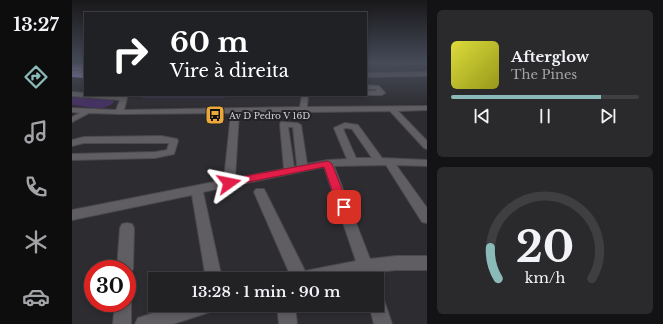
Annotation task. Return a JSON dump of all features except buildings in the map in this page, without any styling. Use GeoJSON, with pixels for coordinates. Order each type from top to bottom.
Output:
{"type":"FeatureCollection","features":[{"type":"Feature","properties":{"kind":"street"},"geometry":{"type":"LineString","coordinates":[[367,87],[377,87],[382,92],[367,93]]}},
{"type":"Feature","properties":{"kind":"street"},"geometry":{"type":"LineString","coordinates":[[72,94],[84,95]]}},
{"type":"Feature","properties":{"kind":"street"},"geometry":{"type":"LineString","coordinates":[[98,96],[124,98],[119,112]]}},
{"type":"Feature","properties":{"kind":"street"},"geometry":{"type":"LineString","coordinates":[[303,109],[305,96]]}},
{"type":"Feature","properties":{"kind":"street"},"geometry":{"type":"LineString","coordinates":[[72,110],[86,112],[119,112],[427,108]]}},
{"type":"Feature","properties":{"kind":"street"},"geometry":{"type":"LineString","coordinates":[[392,109],[427,146]]}},
{"type":"Feature","properties":{"kind":"street"},"geometry":{"type":"LineString","coordinates":[[229,183],[235,111]]}},
{"type":"Feature","properties":{"kind":"street"},"geometry":{"type":"LineString","coordinates":[[72,120],[86,112]]}},
{"type":"Feature","properties":{"kind":"street"},"geometry":{"type":"LineString","coordinates":[[289,170],[284,124],[297,125],[302,168]]}},
{"type":"Feature","properties":{"kind":"street"},"geometry":{"type":"LineString","coordinates":[[353,162],[338,128],[344,125],[355,128],[384,161],[427,218]]}},
{"type":"Feature","properties":{"kind":"street"},"geometry":{"type":"LineString","coordinates":[[72,143],[84,140],[161,139],[174,141],[171,152],[155,155],[72,157]]}},
{"type":"Feature","properties":{"kind":"street"},"geometry":{"type":"LineString","coordinates":[[72,215],[197,191],[289,170],[328,164],[384,161],[427,163]]}},
{"type":"Feature","properties":{"kind":"street"},"geometry":{"type":"LineString","coordinates":[[328,164],[368,272],[408,262],[427,263]]}},
{"type":"Feature","properties":{"kind":"street"},"geometry":{"type":"LineString","coordinates":[[197,191],[213,272]]}},
{"type":"Feature","properties":{"kind":"street"},"geometry":{"type":"LineString","coordinates":[[260,192],[297,272]]}},
{"type":"Feature","properties":{"kind":"street"},"geometry":{"type":"LineString","coordinates":[[125,260],[127,228]]}},
{"type":"Feature","properties":{"kind":"street"},"geometry":{"type":"LineString","coordinates":[[122,324],[123,312]]}},
{"type":"Feature","properties":{"kind":"street"},"geometry":{"type":"LineString","coordinates":[[144,324],[184,312]]}},
{"type":"Feature","properties":{"kind":"street"},"geometry":{"type":"LineString","coordinates":[[287,312],[288,324]]}},
{"type":"Feature","properties":{"kind":"street"},"geometry":{"type":"LineString","coordinates":[[380,312],[383,324]]}},
{"type":"Feature","properties":{"kind":"shaded area"},"geometry":{"type":"Polygon","coordinates":[[[140,96],[225,96],[224,98],[143,98],[140,96]]]}},
{"type":"Feature","properties":{"kind":"shaded area"},"geometry":{"type":"Polygon","coordinates":[[[72,97],[112,100],[114,102],[100,108],[72,105],[72,97]]]}},
{"type":"Feature","properties":{"kind":"place","name":"Av D Pedro V 16D"},"geometry":{"type":"Point","coordinates":[215,115]}},
{"type":"Feature","properties":{"kind":"route"},"geometry":{"type":"LineString","coordinates":[[229,183],[289,170],[328,164],[344,207]]}}]}
